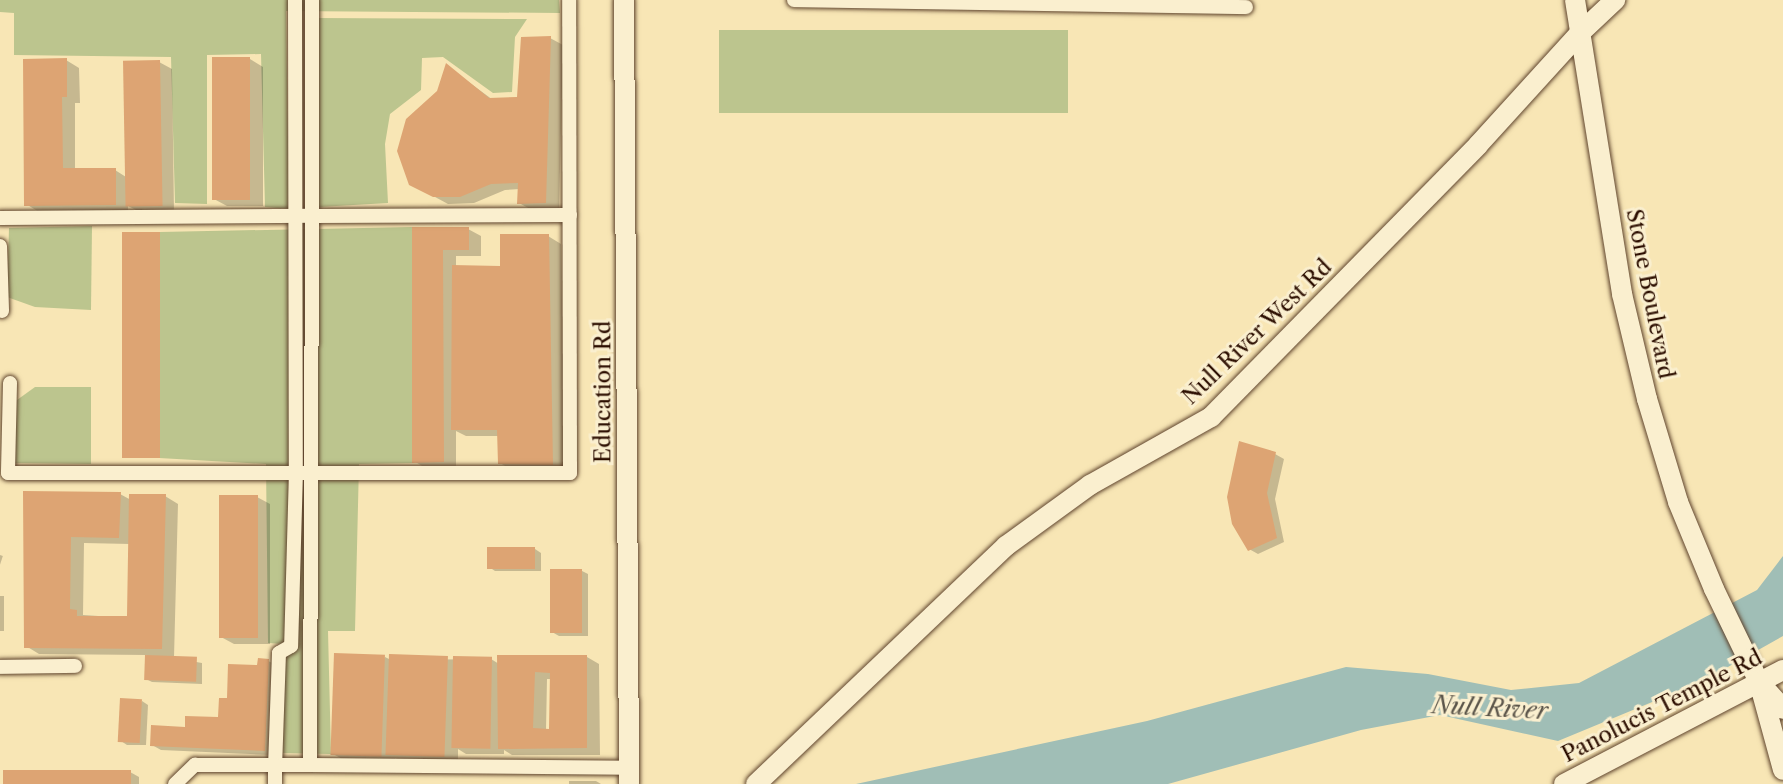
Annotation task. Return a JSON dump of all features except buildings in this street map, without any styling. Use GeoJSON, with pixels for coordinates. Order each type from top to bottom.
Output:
{"type":"FeatureCollection","features":[{"type":"Feature","properties":{"kind":"street"},"geometry":{"type":"LineString","coordinates":[[275,784],[279,653],[291,646],[296,471],[295,0]]}},
{"type":"Feature","properties":{"kind":"street"},"geometry":{"type":"LineString","coordinates":[[310,765],[312,0]]}},
{"type":"Feature","properties":{"kind":"street"},"geometry":{"type":"LineString","coordinates":[[10,383],[8,473],[312,470],[570,473],[569,0]]}},
{"type":"Feature","properties":{"kind":"street","name":"Education Rd"},"geometry":{"type":"LineString","coordinates":[[624,0],[629,776]]}},
{"type":"Feature","properties":{"kind":"street"},"geometry":{"type":"LineString","coordinates":[[794,0],[1246,7]]}},
{"type":"Feature","properties":{"kind":"street","name":"Stone Boulevard"},"geometry":{"type":"LineString","coordinates":[[1575,0],[1632,340],[1678,502],[1714,589],[1759,682]]}},
{"type":"Feature","properties":{"kind":"street","name":"Null River West Rd"},"geometry":{"type":"LineString","coordinates":[[756,784],[1006,546],[1090,485],[1211,417],[1478,145],[1579,34],[1615,0]]}},
{"type":"Feature","properties":{"kind":"street"},"geometry":{"type":"LineString","coordinates":[[0,218],[570,215]]}},
{"type":"Feature","properties":{"kind":"street"},"geometry":{"type":"LineString","coordinates":[[0,246],[2,311]]}},
{"type":"Feature","properties":{"kind":"street"},"geometry":{"type":"LineString","coordinates":[[0,667],[75,666]]}},
{"type":"Feature","properties":{"kind":"street","name":"Panolucis Temple Rd"},"geometry":{"type":"LineString","coordinates":[[1564,784],[1783,670]]}},
{"type":"Feature","properties":{"kind":"street"},"geometry":{"type":"LineString","coordinates":[[1759,682],[1783,709]]}},
{"type":"Feature","properties":{"kind":"street"},"geometry":{"type":"LineString","coordinates":[[1759,682],[1783,770]]}},
{"type":"Feature","properties":{"kind":"street"},"geometry":{"type":"LineString","coordinates":[[175,784],[195,765],[310,765],[629,776]]}},
{"type":"Feature","properties":{"kind":"green space"},"geometry":{"type":"Polygon","coordinates":[[[0,0],[559,0],[560,13],[286,11],[289,209],[265,207],[261,54],[207,55],[207,204],[175,203],[171,57],[14,55],[14,13],[0,12],[0,0]]]}},
{"type":"Feature","properties":{"kind":"green space"},"geometry":{"type":"Polygon","coordinates":[[[316,18],[527,19],[515,37],[512,92],[493,93],[443,57],[422,58],[421,90],[390,114],[385,144],[388,203],[319,207],[316,18]]]}},
{"type":"Feature","properties":{"kind":"green space"},"geometry":{"type":"Polygon","coordinates":[[[719,30],[1068,30],[1068,113],[719,113],[719,30]]]}},
{"type":"Feature","properties":{"kind":"green space"},"geometry":{"type":"Polygon","coordinates":[[[92,226],[91,310],[35,307],[7,297],[9,228],[92,226]]]}},
{"type":"Feature","properties":{"kind":"green space"},"geometry":{"type":"Polygon","coordinates":[[[412,227],[412,463],[359,464],[355,631],[328,631],[331,754],[283,753],[284,644],[268,643],[266,464],[159,458],[160,232],[412,227]]]}},
{"type":"Feature","properties":{"kind":"green space"},"geometry":{"type":"Polygon","coordinates":[[[35,387],[91,387],[91,464],[15,463],[17,400],[35,387]]]}},
{"type":"Feature","properties":{"kind":"water","name":"Null River"},"geometry":{"type":"Polygon","coordinates":[[[1783,556],[1783,636],[1703,681],[1558,741],[1440,715],[1361,730],[1168,784],[856,784],[1147,721],[1346,667],[1428,674],[1511,690],[1579,683],[1757,590],[1783,556]]]}}]}
